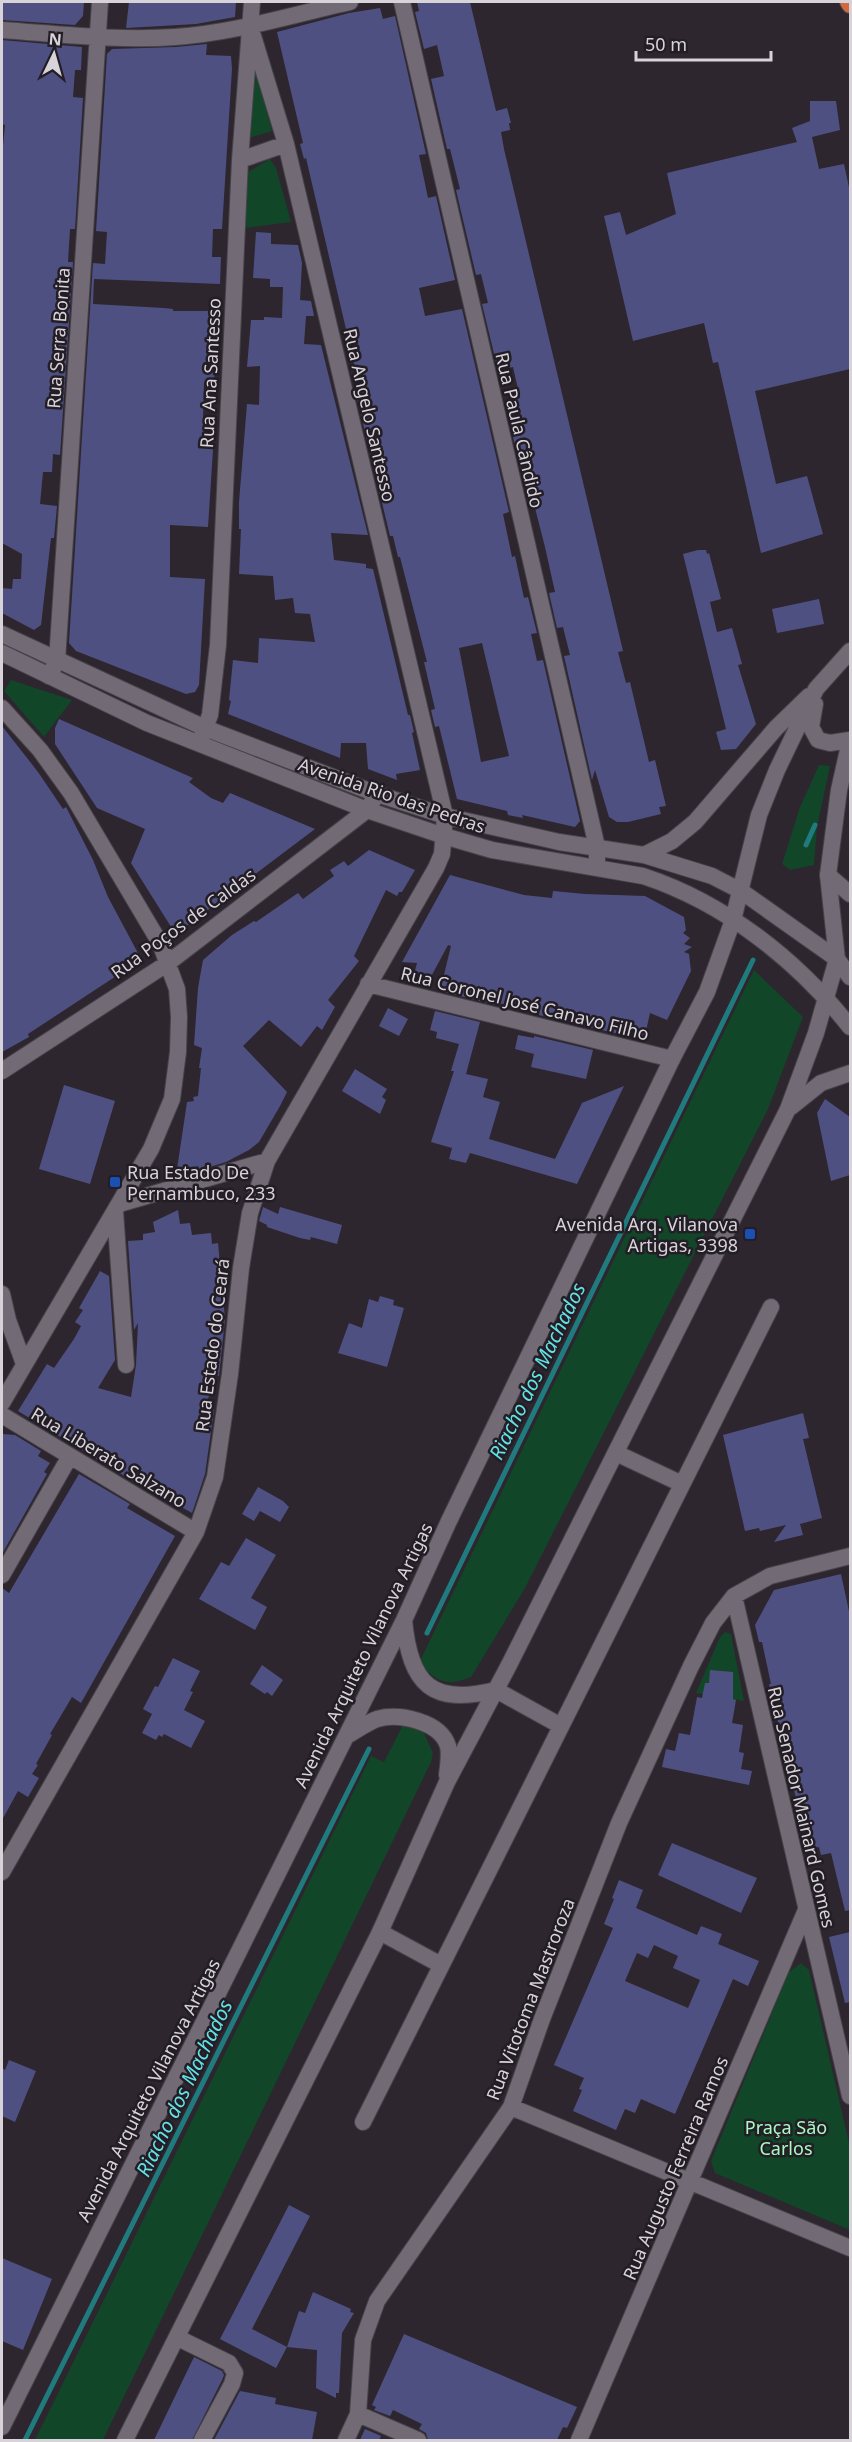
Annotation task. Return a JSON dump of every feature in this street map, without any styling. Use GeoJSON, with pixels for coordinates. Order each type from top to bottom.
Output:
{"type":"FeatureCollection","features":[{"type":"Feature","properties":{"kind":"street","name":"Rua Serra Bonita"},"geometry":{"type":"LineString","coordinates":[[53,668],[100,2]]}},
{"type":"Feature","properties":{"kind":"street","name":"Rua Ana Santesso"},"geometry":{"type":"LineString","coordinates":[[198,744],[205,728],[213,693],[218,645],[240,160],[252,2]]}},
{"type":"Feature","properties":{"kind":"street"},"geometry":{"type":"LineString","coordinates":[[2,30],[98,37],[177,37],[250,26],[350,2]]}},
{"type":"Feature","properties":{"kind":"street","name":"Rua Paula Cândido"},"geometry":{"type":"LineString","coordinates":[[402,2],[597,847],[597,867]]}},
{"type":"Feature","properties":{"kind":"street","name":"Rua Angelo Santesso"},"geometry":{"type":"LineString","coordinates":[[250,26],[286,144],[445,816]]}},
{"type":"Feature","properties":{"kind":"street"},"geometry":{"type":"LineString","coordinates":[[240,160],[286,144]]}},
{"type":"Feature","properties":{"kind":"street","name":"Avenida Rio das Pedras"},"geometry":{"type":"LineString","coordinates":[[2,634],[53,668],[147,723],[368,810],[492,850],[597,867],[643,876],[666,884],[702,901],[800,970],[827,998],[850,1027]]}},
{"type":"Feature","properties":{"kind":"street"},"geometry":{"type":"LineString","coordinates":[[644,855],[672,841],[690,827],[776,728],[818,688],[850,651]]}},
{"type":"Feature","properties":{"kind":"street","name":"Avenida Rio das Pedras"},"geometry":{"type":"LineString","coordinates":[[2,653],[53,668],[378,794],[445,816],[516,833],[644,855],[712,876],[741,891],[837,959]]}},
{"type":"Feature","properties":{"kind":"street"},"geometry":{"type":"LineString","coordinates":[[125,2440],[380,1932],[447,1782],[616,1453],[803,1075],[837,959],[828,875],[839,790],[850,740],[830,743],[818,740],[811,727],[818,688]]}},
{"type":"Feature","properties":{"kind":"street"},"geometry":{"type":"LineString","coordinates":[[741,891],[759,815],[777,770],[818,688]]}},
{"type":"Feature","properties":{"kind":"street"},"geometry":{"type":"LineString","coordinates":[[2,708],[40,750],[71,793],[160,943],[177,989],[179,1017],[178,1052],[172,1099],[151,1149],[2,1403]]}},
{"type":"Feature","properties":{"kind":"street","name":"Rua Poços de Caldas"},"geometry":{"type":"LineString","coordinates":[[2,1071],[168,963],[368,810],[378,794]]}},
{"type":"Feature","properties":{"kind":"street","name":"Rua Estado do Ceará"},"geometry":{"type":"LineString","coordinates":[[2,1872],[196,1532],[215,1477],[230,1374],[241,1268],[250,1214],[267,1161],[436,868],[442,854],[445,816]]}},
{"type":"Feature","properties":{"kind":"street"},"geometry":{"type":"LineString","coordinates":[[828,875],[850,894]]}},
{"type":"Feature","properties":{"kind":"street","name":"Avenida Arquiteto Vilanova Artigas"},"geometry":{"type":"LineString","coordinates":[[2,2427],[348,1735],[672,1059],[707,992],[733,921],[741,891]]}},
{"type":"Feature","properties":{"kind":"street"},"geometry":{"type":"LineString","coordinates":[[837,959],[850,977]]}},
{"type":"Feature","properties":{"kind":"street","name":"Rua Coronel José Canavo Filho"},"geometry":{"type":"LineString","coordinates":[[368,984],[672,1059]]}},
{"type":"Feature","properties":{"kind":"street"},"geometry":{"type":"LineString","coordinates":[[788,1109],[821,1083],[850,1073]]}},
{"type":"Feature","properties":{"kind":"street"},"geometry":{"type":"LineString","coordinates":[[117,1207],[267,1161]]}},
{"type":"Feature","properties":{"kind":"street"},"geometry":{"type":"LineString","coordinates":[[117,1207],[126,1365]]}},
{"type":"Feature","properties":{"kind":"street"},"geometry":{"type":"LineString","coordinates":[[2,1294],[22,1369]]}},
{"type":"Feature","properties":{"kind":"street"},"geometry":{"type":"LineString","coordinates":[[363,2122],[771,1307]]}},
{"type":"Feature","properties":{"kind":"street"},"geometry":{"type":"LineString","coordinates":[[2,1373],[22,1369]]}},
{"type":"Feature","properties":{"kind":"street","name":"Rua Liberato Salzano"},"geometry":{"type":"LineString","coordinates":[[2,1415],[196,1532]]}},
{"type":"Feature","properties":{"kind":"street"},"geometry":{"type":"LineString","coordinates":[[616,1453],[682,1484]]}},
{"type":"Feature","properties":{"kind":"street"},"geometry":{"type":"LineString","coordinates":[[2,1575],[70,1456]]}},
{"type":"Feature","properties":{"kind":"street"},"geometry":{"type":"LineString","coordinates":[[734,1596],[770,1576],[850,1556]]}},
{"type":"Feature","properties":{"kind":"street","name":"Rua Senador Mainard Gomes"},"geometry":{"type":"LineString","coordinates":[[734,1596],[850,2096]]}},
{"type":"Feature","properties":{"kind":"street","name":"Rua Vitotoma Mastroroza"},"geometry":{"type":"LineString","coordinates":[[346,2440],[358,2414],[363,2340],[377,2301],[511,2107],[542,2019],[619,1824],[690,1666],[712,1623],[734,1596]]}},
{"type":"Feature","properties":{"kind":"street"},"geometry":{"type":"LineString","coordinates":[[404,1620],[412,1664],[426,1683],[448,1695],[466,1696],[496,1690],[561,1726]]}},
{"type":"Feature","properties":{"kind":"street"},"geometry":{"type":"LineString","coordinates":[[348,1735],[376,1720],[388,1717],[402,1718],[428,1726],[438,1732],[448,1747],[447,1782]]}},
{"type":"Feature","properties":{"kind":"street","name":"Rua Augusto Ferreira Ramos"},"geometry":{"type":"LineString","coordinates":[[579,2440],[806,1910]]}},
{"type":"Feature","properties":{"kind":"street"},"geometry":{"type":"LineString","coordinates":[[380,1932],[441,1965]]}},
{"type":"Feature","properties":{"kind":"street"},"geometry":{"type":"LineString","coordinates":[[511,2107],[850,2248]]}},
{"type":"Feature","properties":{"kind":"street"},"geometry":{"type":"LineString","coordinates":[[178,2338],[229,2363],[236,2373],[202,2440]]}},
{"type":"Feature","properties":{"kind":"street"},"geometry":{"type":"LineString","coordinates":[[358,2414],[418,2440]]}},
{"type":"Feature","properties":{"kind":"green space"},"geometry":{"type":"Polygon","coordinates":[[[253,74],[257,74],[272,131],[249,138],[253,74]]]}},
{"type":"Feature","properties":{"kind":"green space"},"geometry":{"type":"Polygon","coordinates":[[[270,159],[276,168],[291,222],[243,228],[245,174],[270,159]]]}},
{"type":"Feature","properties":{"kind":"green space"},"geometry":{"type":"Polygon","coordinates":[[[11,680],[72,700],[44,737],[4,691],[11,680]]]}},
{"type":"Feature","properties":{"kind":"green space"},"geometry":{"type":"Polygon","coordinates":[[[819,765],[830,766],[817,827],[814,865],[790,870],[782,864],[800,807],[819,765]]]}},
{"type":"Feature","properties":{"kind":"green space"},"geometry":{"type":"Polygon","coordinates":[[[754,970],[803,1017],[768,1109],[525,1588],[471,1677],[455,1682],[442,1681],[431,1675],[419,1663],[754,970]]]}},
{"type":"Feature","properties":{"kind":"green space"},"geometry":{"type":"Polygon","coordinates":[[[725,1632],[731,1634],[744,1701],[696,1693],[720,1637],[725,1632]]]}},
{"type":"Feature","properties":{"kind":"green space"},"geometry":{"type":"Polygon","coordinates":[[[404,1723],[424,1733],[433,1753],[431,1762],[103,2440],[35,2440],[371,1756],[384,1762],[404,1723]]]}},
{"type":"Feature","properties":{"kind":"green space","name":"Praça São Carlos"},"geometry":{"type":"Polygon","coordinates":[[[801,1963],[809,1970],[850,2147],[850,2230],[715,2173],[711,2161],[789,1972],[801,1963]]]}},
{"type":"Feature","properties":{"kind":"building"},"geometry":{"type":"Polygon","coordinates":[[[2,2],[84,2],[83,16],[75,25],[2,20],[2,2]]]}},
{"type":"Feature","properties":{"kind":"building"},"geometry":{"type":"Polygon","coordinates":[[[129,2],[236,2],[235,17],[196,24],[126,28],[129,2]]]}},
{"type":"Feature","properties":{"kind":"building"},"geometry":{"type":"Polygon","coordinates":[[[417,2],[470,2],[496,111],[507,108],[511,123],[509,123],[510,130],[501,132],[504,149],[623,651],[618,652],[626,683],[630,682],[649,762],[655,760],[666,806],[659,807],[661,814],[628,822],[617,822],[609,817],[595,770],[592,780],[564,656],[570,655],[563,627],[557,628],[549,593],[555,592],[545,547],[534,504],[529,505],[505,402],[520,398],[513,367],[498,370],[482,304],[488,303],[481,274],[476,275],[456,190],[460,189],[450,149],[447,149],[431,79],[444,76],[437,45],[424,49],[415,12],[419,11],[417,2]]]}},
{"type":"Feature","properties":{"kind":"building"},"geometry":{"type":"Polygon","coordinates":[[[380,8],[383,19],[395,16],[426,154],[419,155],[428,198],[436,196],[455,280],[419,288],[425,316],[462,309],[509,512],[503,514],[512,557],[515,556],[524,598],[528,597],[537,633],[531,634],[537,661],[543,660],[580,821],[575,827],[522,815],[523,818],[508,815],[507,811],[457,799],[439,726],[435,727],[431,710],[435,709],[424,662],[427,662],[400,557],[398,557],[393,536],[390,536],[355,390],[360,389],[306,158],[304,159],[300,144],[303,143],[277,32],[349,13],[380,8]],[[482,643],[459,648],[481,762],[509,756],[482,643]]]}},
{"type":"Feature","properties":{"kind":"building"},"geometry":{"type":"Polygon","coordinates":[[[2,40],[82,47],[81,70],[75,70],[73,97],[83,98],[75,229],[70,229],[68,262],[73,262],[60,455],[53,454],[52,472],[43,472],[40,504],[57,506],[41,625],[34,630],[2,613],[2,588],[12,589],[13,579],[21,579],[22,554],[2,543],[2,156],[5,125],[2,124],[2,40]]]}},
{"type":"Feature","properties":{"kind":"building"},"geometry":{"type":"Polygon","coordinates":[[[207,44],[206,55],[231,56],[232,69],[222,229],[213,229],[212,257],[221,257],[220,284],[94,279],[93,304],[164,308],[173,309],[173,311],[218,311],[214,383],[204,382],[203,418],[215,419],[208,527],[170,525],[170,577],[205,579],[199,685],[195,692],[186,694],[76,651],[69,643],[93,263],[105,264],[107,232],[96,231],[107,54],[112,49],[207,44]]]}},
{"type":"Feature","properties":{"kind":"building"},"geometry":{"type":"Polygon","coordinates":[[[810,101],[836,101],[840,130],[812,137],[819,169],[844,164],[850,192],[850,369],[755,391],[776,484],[807,476],[823,534],[761,553],[718,362],[713,363],[704,323],[633,341],[604,216],[620,212],[626,235],[676,214],[667,173],[797,142],[792,128],[810,121],[810,101]]]}},
{"type":"Feature","properties":{"kind":"building"},"geometry":{"type":"Polygon","coordinates":[[[256,232],[271,233],[271,244],[298,245],[302,263],[300,300],[311,301],[314,316],[306,316],[304,344],[321,345],[368,535],[331,533],[334,560],[366,564],[366,568],[373,569],[414,732],[412,733],[420,770],[396,774],[397,780],[368,769],[366,743],[341,743],[340,758],[228,714],[233,660],[258,663],[259,638],[315,642],[310,614],[295,613],[293,598],[275,600],[273,576],[239,574],[241,529],[239,529],[239,502],[247,404],[259,405],[260,366],[247,367],[251,320],[264,320],[264,317],[282,318],[283,287],[270,287],[270,279],[253,278],[256,232]]]}},
{"type":"Feature","properties":{"kind":"building"},"geometry":{"type":"Polygon","coordinates":[[[706,550],[707,554],[709,553],[721,599],[710,602],[717,632],[732,628],[742,664],[738,665],[756,724],[736,749],[721,750],[716,732],[726,729],[683,554],[706,550]]]}},
{"type":"Feature","properties":{"kind":"building"},"geometry":{"type":"Polygon","coordinates":[[[819,599],[824,624],[777,633],[772,609],[819,599]]]}},
{"type":"Feature","properties":{"kind":"building"},"geometry":{"type":"Polygon","coordinates":[[[59,719],[193,778],[189,782],[211,798],[223,803],[230,793],[315,829],[180,931],[173,930],[131,863],[145,829],[97,808],[55,744],[55,728],[59,719]]]}},
{"type":"Feature","properties":{"kind":"building"},"geometry":{"type":"Polygon","coordinates":[[[2,726],[63,809],[66,807],[93,860],[108,897],[139,955],[136,963],[28,1034],[29,1037],[2,1052],[2,726]]]}},
{"type":"Feature","properties":{"kind":"building"},"geometry":{"type":"Polygon","coordinates":[[[369,850],[415,870],[402,892],[399,892],[397,896],[386,890],[354,956],[359,961],[328,1000],[335,1007],[322,1030],[317,1026],[301,1047],[269,1020],[243,1046],[287,1092],[259,1142],[226,1162],[200,1170],[198,1166],[176,1176],[187,1102],[194,1101],[193,1097],[198,1096],[202,1048],[194,1045],[198,988],[203,960],[232,935],[254,921],[256,922],[298,893],[303,899],[334,876],[330,870],[344,861],[348,866],[369,850]]]}},
{"type":"Feature","properties":{"kind":"building"},"geometry":{"type":"Polygon","coordinates":[[[450,875],[524,895],[552,898],[553,891],[645,896],[684,917],[686,930],[683,933],[690,938],[684,944],[692,947],[684,952],[689,954],[691,971],[667,1020],[650,1013],[644,1040],[539,1015],[540,1007],[509,1001],[508,1008],[440,991],[451,946],[448,945],[426,986],[412,983],[417,963],[402,962],[450,875]]]}},
{"type":"Feature","properties":{"kind":"building"},"geometry":{"type":"Polygon","coordinates":[[[388,1008],[408,1019],[399,1036],[379,1026],[388,1008]]]}},
{"type":"Feature","properties":{"kind":"building"},"geometry":{"type":"Polygon","coordinates":[[[435,1011],[480,1022],[466,1074],[488,1079],[483,1097],[500,1102],[489,1139],[555,1159],[582,1103],[624,1086],[577,1184],[470,1153],[466,1163],[449,1159],[452,1148],[431,1142],[454,1071],[451,1071],[459,1044],[436,1038],[437,1032],[430,1030],[435,1011]]]}},
{"type":"Feature","properties":{"kind":"building"},"geometry":{"type":"Polygon","coordinates":[[[518,1035],[534,1038],[534,1036],[593,1050],[586,1079],[531,1067],[534,1054],[515,1049],[518,1035]]]}},
{"type":"Feature","properties":{"kind":"building"},"geometry":{"type":"Polygon","coordinates":[[[355,1069],[387,1089],[382,1097],[386,1100],[380,1114],[342,1091],[355,1069]]]}},
{"type":"Feature","properties":{"kind":"building"},"geometry":{"type":"Polygon","coordinates":[[[64,1085],[115,1101],[90,1184],[39,1169],[64,1085]]]}},
{"type":"Feature","properties":{"kind":"building"},"geometry":{"type":"Polygon","coordinates":[[[825,1099],[850,1117],[850,1175],[831,1181],[817,1113],[825,1099]]]}},
{"type":"Feature","properties":{"kind":"building"},"geometry":{"type":"Polygon","coordinates":[[[263,1207],[278,1214],[280,1207],[342,1225],[337,1244],[311,1237],[310,1240],[300,1238],[267,1227],[259,1221],[263,1207]]]}},
{"type":"Feature","properties":{"kind":"building"},"geometry":{"type":"Polygon","coordinates":[[[178,1210],[180,1224],[190,1223],[192,1235],[211,1233],[212,1244],[218,1243],[225,1319],[219,1376],[216,1375],[207,1402],[213,1404],[211,1409],[214,1410],[205,1474],[192,1513],[178,1505],[181,1502],[150,1484],[148,1489],[141,1486],[18,1411],[47,1364],[54,1368],[74,1339],[81,1326],[75,1322],[83,1310],[79,1308],[100,1271],[109,1276],[115,1360],[98,1388],[131,1397],[136,1365],[138,1323],[134,1330],[128,1241],[143,1240],[143,1234],[155,1232],[153,1222],[178,1210]]]}},
{"type":"Feature","properties":{"kind":"building"},"geometry":{"type":"Polygon","coordinates":[[[380,1296],[394,1300],[393,1305],[404,1308],[387,1367],[338,1353],[349,1323],[362,1328],[369,1299],[378,1302],[380,1296]]]}},
{"type":"Feature","properties":{"kind":"building"},"geometry":{"type":"Polygon","coordinates":[[[803,1413],[809,1438],[803,1439],[822,1518],[800,1524],[803,1535],[774,1542],[786,1525],[760,1531],[759,1528],[745,1531],[723,1435],[803,1413]]]}},
{"type":"Feature","properties":{"kind":"building"},"geometry":{"type":"Polygon","coordinates":[[[2,1434],[15,1435],[41,1451],[38,1456],[50,1463],[44,1472],[47,1474],[2,1554],[2,1434]]]}},
{"type":"Feature","properties":{"kind":"building"},"geometry":{"type":"Polygon","coordinates":[[[79,1474],[130,1504],[127,1508],[175,1536],[81,1703],[72,1697],[50,1734],[52,1735],[32,1774],[39,1778],[28,1797],[18,1791],[2,1820],[2,1588],[9,1593],[79,1474]]]}},
{"type":"Feature","properties":{"kind":"building"},"geometry":{"type":"Polygon","coordinates":[[[258,1487],[289,1507],[280,1522],[260,1511],[254,1521],[242,1514],[258,1487]]]}},
{"type":"Feature","properties":{"kind":"building"},"geometry":{"type":"Polygon","coordinates":[[[246,1538],[276,1555],[251,1598],[267,1607],[255,1630],[199,1599],[221,1562],[229,1566],[246,1538]]]}},
{"type":"Feature","properties":{"kind":"building"},"geometry":{"type":"Polygon","coordinates":[[[841,1574],[850,1616],[850,1910],[845,1911],[831,1853],[821,1855],[819,1847],[808,1849],[769,1684],[771,1684],[762,1642],[759,1642],[755,1625],[774,1590],[841,1574]]]}},
{"type":"Feature","properties":{"kind":"building"},"geometry":{"type":"Polygon","coordinates":[[[173,1658],[200,1671],[184,1710],[205,1721],[191,1748],[164,1734],[162,1737],[159,1735],[156,1740],[142,1733],[152,1714],[143,1709],[173,1658]]]}},
{"type":"Feature","properties":{"kind":"building"},"geometry":{"type":"Polygon","coordinates":[[[262,1665],[283,1680],[272,1696],[250,1684],[262,1665]]]}},
{"type":"Feature","properties":{"kind":"building"},"geometry":{"type":"Polygon","coordinates":[[[710,1670],[733,1672],[733,1699],[736,1700],[732,1723],[743,1725],[739,1752],[744,1753],[741,1769],[752,1771],[749,1785],[662,1767],[666,1749],[675,1751],[679,1733],[690,1735],[697,1697],[702,1698],[705,1683],[709,1683],[710,1670]]]}},
{"type":"Feature","properties":{"kind":"building"},"geometry":{"type":"Polygon","coordinates":[[[672,1843],[757,1878],[741,1913],[658,1875],[672,1843]]]}},
{"type":"Feature","properties":{"kind":"building"},"geometry":{"type":"Polygon","coordinates":[[[619,1880],[643,1890],[636,1908],[697,1935],[701,1926],[722,1934],[718,1944],[759,1961],[748,1986],[733,1979],[675,2114],[641,2099],[635,2113],[625,2109],[616,2130],[573,2111],[582,2090],[579,2089],[584,2078],[554,2065],[613,1928],[604,1924],[614,1899],[612,1898],[619,1880]],[[654,1945],[648,1958],[637,1953],[625,1981],[688,2008],[700,1980],[673,1968],[678,1956],[654,1945]]]}},
{"type":"Feature","properties":{"kind":"building"},"geometry":{"type":"Polygon","coordinates":[[[850,1932],[850,2002],[845,2003],[829,1937],[850,1932]]]}},
{"type":"Feature","properties":{"kind":"building"},"geometry":{"type":"Polygon","coordinates":[[[9,2060],[36,2071],[15,2122],[2,2116],[2,2068],[5,2070],[9,2060]]]}},
{"type":"Feature","properties":{"kind":"building"},"geometry":{"type":"Polygon","coordinates":[[[289,2205],[310,2216],[252,2329],[287,2347],[276,2368],[220,2339],[289,2205]]]}},
{"type":"Feature","properties":{"kind":"building"},"geometry":{"type":"Polygon","coordinates":[[[2,2258],[52,2279],[23,2350],[2,2341],[2,2258]]]}},
{"type":"Feature","properties":{"kind":"building"},"geometry":{"type":"Polygon","coordinates":[[[313,2292],[351,2309],[350,2312],[354,2313],[342,2333],[339,2393],[336,2393],[336,2398],[316,2388],[317,2350],[287,2347],[299,2311],[305,2313],[313,2292]]]}},
{"type":"Feature","properties":{"kind":"building"},"geometry":{"type":"Polygon","coordinates":[[[404,2334],[577,2407],[567,2428],[563,2427],[557,2440],[428,2440],[426,2433],[419,2429],[422,2424],[393,2410],[390,2416],[374,2410],[376,2407],[372,2405],[404,2334]]]}},
{"type":"Feature","properties":{"kind":"building"},"geometry":{"type":"Polygon","coordinates":[[[194,2357],[222,2371],[224,2375],[222,2380],[192,2440],[154,2440],[194,2357]]]}},
{"type":"Feature","properties":{"kind":"building"},"geometry":{"type":"Polygon","coordinates":[[[240,2391],[276,2398],[275,2404],[317,2412],[312,2440],[214,2440],[240,2391]]]}},
{"type":"Feature","properties":{"kind":"building"},"geometry":{"type":"Polygon","coordinates":[[[365,2429],[381,2436],[379,2440],[360,2440],[365,2429]]]}},
{"type":"Feature","properties":{"kind":"waterway","name":"Riacho dos Machados"},"geometry":{"type":"LineString","coordinates":[[806,845],[815,825]]}},
{"type":"Feature","properties":{"kind":"waterway","name":"Riacho dos Machados"},"geometry":{"type":"LineString","coordinates":[[427,1633],[753,960]]}},
{"type":"Feature","properties":{"kind":"waterway","name":"Riacho dos Machados"},"geometry":{"type":"LineString","coordinates":[[25,2440],[369,1749]]}},
{"type":"Feature","properties":{"kind":"place","name":"Rua Estado De Pernambuco, 233"},"geometry":{"type":"Point","coordinates":[115,1182]}},
{"type":"Feature","properties":{"kind":"place","name":"Avenida Arq. Vilanova Artigas, 3398"},"geometry":{"type":"Point","coordinates":[750,1234]}}]}
